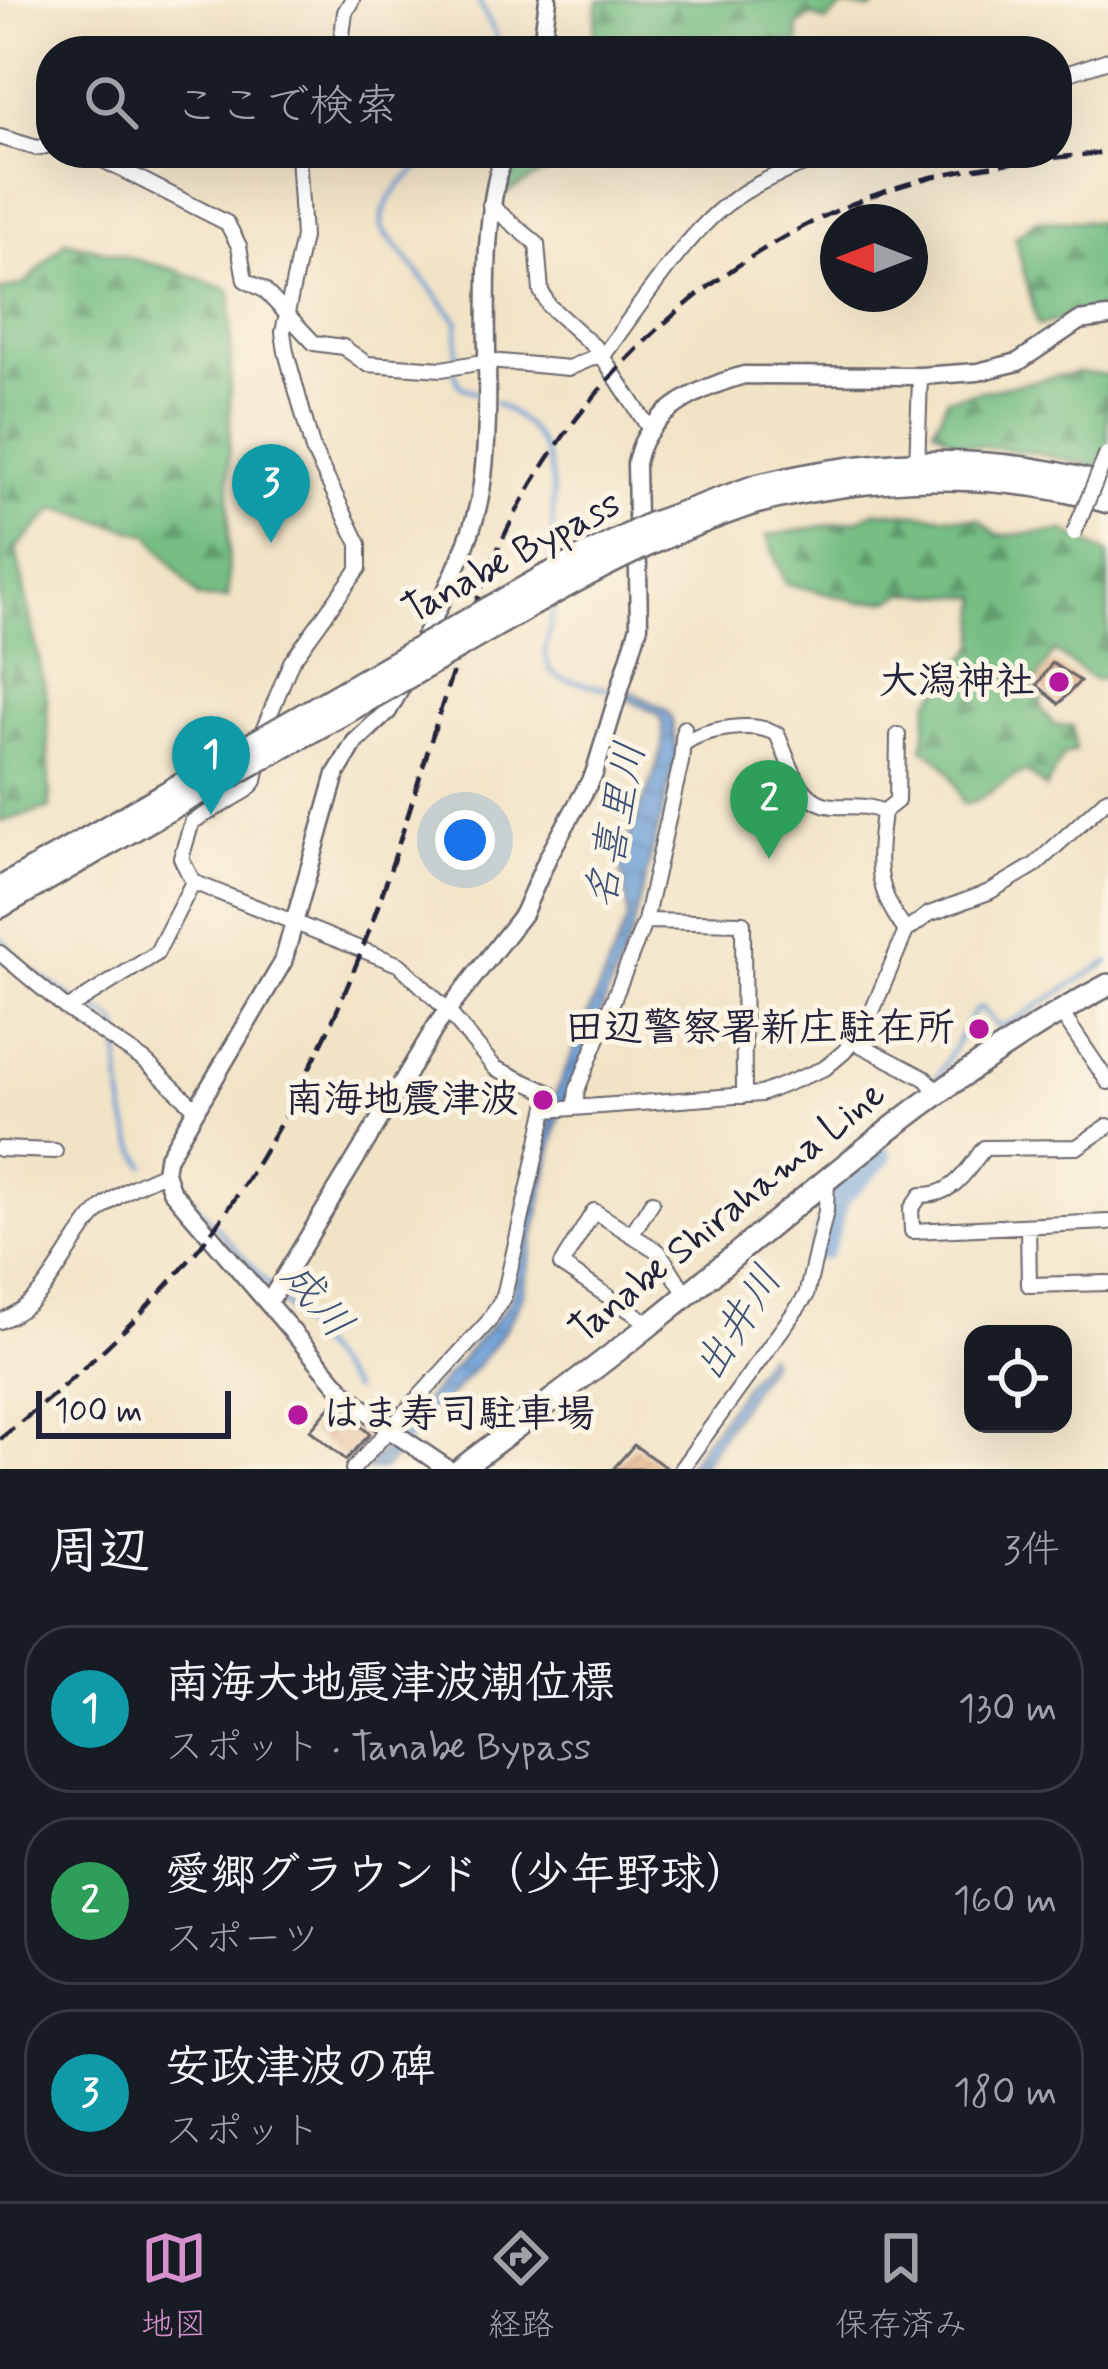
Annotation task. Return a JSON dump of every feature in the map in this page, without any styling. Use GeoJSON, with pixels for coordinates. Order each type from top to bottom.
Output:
{"type":"FeatureCollection","features":[{"type":"Feature","properties":{"kind":"main road","name":"Tanabe Bypass"},"geometry":{"type":"LineString","coordinates":[[0,888],[341,716],[578,578],[757,494],[994,463],[1108,486]]}},
{"type":"Feature","properties":{"kind":"main road","name":"Tanabe Bypass"},"geometry":{"type":"LineString","coordinates":[[917,470],[1108,502]]}},
{"type":"Feature","properties":{"kind":"main road","name":"Tanabe Bypass"},"geometry":{"type":"LineString","coordinates":[[0,907],[160,806]]}},
{"type":"Feature","properties":{"kind":"main road","name":"Tanabe Shirahama Line"},"geometry":{"type":"LineString","coordinates":[[461,1469],[827,1180],[931,1085],[1108,985]]}},
{"type":"Feature","properties":{"kind":"street"},"geometry":{"type":"LineString","coordinates":[[342,36],[352,0]]}},
{"type":"Feature","properties":{"kind":"street"},"geometry":{"type":"LineString","coordinates":[[543,36],[548,0]]}},
{"type":"Feature","properties":{"kind":"street"},"geometry":{"type":"LineString","coordinates":[[1072,72],[1108,59]]}},
{"type":"Feature","properties":{"kind":"street"},"geometry":{"type":"LineString","coordinates":[[0,137],[36,148]]}},
{"type":"Feature","properties":{"kind":"street"},"geometry":{"type":"LineString","coordinates":[[119,168],[227,223],[239,245],[245,280],[264,290],[314,343],[344,347],[367,364],[442,369],[489,362],[569,368],[601,355],[670,266],[728,202],[794,168]]}},
{"type":"Feature","properties":{"kind":"street"},"geometry":{"type":"LineString","coordinates":[[299,168],[304,237],[284,332],[286,352],[313,450],[359,544],[359,568],[291,662],[265,726],[255,781],[192,822],[181,858],[193,882],[400,965],[447,1010],[495,1068],[550,1093],[504,1296],[488,1322],[352,1469]]}},
{"type":"Feature","properties":{"kind":"street"},"geometry":{"type":"LineString","coordinates":[[448,1469],[343,1391],[184,1206],[165,1173],[167,1159],[283,962],[336,774],[355,742],[388,711],[400,692],[476,516],[488,418],[490,206],[500,168]]}},
{"type":"Feature","properties":{"kind":"street"},"geometry":{"type":"LineString","coordinates":[[490,206],[537,244],[541,291],[549,306],[601,355],[650,428]]}},
{"type":"Feature","properties":{"kind":"street"},"geometry":{"type":"LineString","coordinates":[[269,1302],[447,1010],[523,914],[548,857],[595,774],[639,626],[636,464],[639,446],[650,428],[675,406],[744,375],[920,376],[999,369],[1018,362],[1078,321],[1108,317]]}},
{"type":"Feature","properties":{"kind":"street"},"geometry":{"type":"LineString","coordinates":[[917,470],[920,376]]}},
{"type":"Feature","properties":{"kind":"street"},"geometry":{"type":"LineString","coordinates":[[1074,532],[1107,453]]}},
{"type":"Feature","properties":{"kind":"street"},"geometry":{"type":"LineString","coordinates":[[572,1108],[645,921],[684,728]]}},
{"type":"Feature","properties":{"kind":"street"},"geometry":{"type":"LineString","coordinates":[[684,744],[706,734],[767,728],[777,734],[808,798],[824,805],[867,806],[883,812]]}},
{"type":"Feature","properties":{"kind":"street"},"geometry":{"type":"LineString","coordinates":[[898,735],[896,800],[883,812],[877,872],[888,904],[906,931]]}},
{"type":"Feature","properties":{"kind":"street"},"geometry":{"type":"LineString","coordinates":[[548,1110],[761,1094],[825,1068],[868,1021],[906,931],[929,914],[989,892],[1035,865],[1108,798]]}},
{"type":"Feature","properties":{"kind":"street"},"geometry":{"type":"LineString","coordinates":[[67,1009],[156,954],[193,882]]}},
{"type":"Feature","properties":{"kind":"street"},"geometry":{"type":"LineString","coordinates":[[645,921],[743,923],[744,1096]]}},
{"type":"Feature","properties":{"kind":"street"},"geometry":{"type":"LineString","coordinates":[[0,953],[67,1009],[130,1049],[196,1109]]}},
{"type":"Feature","properties":{"kind":"street"},"geometry":{"type":"LineString","coordinates":[[1060,1011],[1108,1082]]}},
{"type":"Feature","properties":{"kind":"street"},"geometry":{"type":"LineString","coordinates":[[853,1041],[931,1085]]}},
{"type":"Feature","properties":{"kind":"street"},"geometry":{"type":"LineString","coordinates":[[1108,1126],[1077,1147],[985,1148],[959,1182],[940,1195],[921,1195],[909,1219],[912,1231],[1108,1222]]}},
{"type":"Feature","properties":{"kind":"street"},"geometry":{"type":"LineString","coordinates":[[0,1149],[55,1151]]}},
{"type":"Feature","properties":{"kind":"street"},"geometry":{"type":"LineString","coordinates":[[0,1321],[37,1299],[95,1215],[138,1184],[165,1173]]}},
{"type":"Feature","properties":{"kind":"street"},"geometry":{"type":"LineString","coordinates":[[681,1469],[806,1296],[826,1211],[827,1180]]}},
{"type":"Feature","properties":{"kind":"street"},"geometry":{"type":"LineString","coordinates":[[632,1235],[652,1202]]}},
{"type":"Feature","properties":{"kind":"street"},"geometry":{"type":"LineString","coordinates":[[650,1324],[561,1265],[594,1211],[659,1252],[686,1294]]}},
{"type":"Feature","properties":{"kind":"street"},"geometry":{"type":"LineString","coordinates":[[1028,1226],[1029,1285],[1108,1283]]}},
{"type":"Feature","properties":{"kind":"green space"},"geometry":{"type":"Polygon","coordinates":[[[598,0],[882,0],[871,10],[844,6],[826,22],[811,15],[797,26],[798,36],[594,36],[598,0]]]}},
{"type":"Feature","properties":{"kind":"green space"},"geometry":{"type":"Polygon","coordinates":[[[510,168],[552,168],[502,195],[510,168]]]}},
{"type":"Feature","properties":{"kind":"green space"},"geometry":{"type":"Polygon","coordinates":[[[1037,220],[1108,222],[1108,306],[1038,326],[1015,237],[1037,220]]]}},
{"type":"Feature","properties":{"kind":"green space"},"geometry":{"type":"Polygon","coordinates":[[[66,241],[179,271],[231,291],[228,598],[199,598],[149,535],[56,508],[16,549],[47,699],[50,808],[0,822],[0,290],[25,284],[66,241]]]}},
{"type":"Feature","properties":{"kind":"green space"},"geometry":{"type":"Polygon","coordinates":[[[1078,372],[1108,375],[1108,469],[957,443],[934,428],[948,398],[1078,372]]]}},
{"type":"Feature","properties":{"kind":"green space"},"geometry":{"type":"Polygon","coordinates":[[[875,511],[979,519],[998,536],[1065,531],[1108,554],[1108,678],[1094,680],[1054,651],[1029,693],[1041,698],[1041,709],[1054,725],[1073,726],[1075,751],[1063,755],[1046,788],[1026,771],[963,804],[949,772],[923,749],[929,702],[976,646],[980,597],[905,593],[890,600],[859,602],[785,583],[767,536],[858,520],[875,511]]]}},
{"type":"Feature","properties":{"kind":"water"},"geometry":{"type":"Polygon","coordinates":[[[627,689],[666,710],[677,754],[630,938],[557,1124],[523,1294],[498,1339],[461,1384],[384,1469],[365,1469],[511,1297],[555,1095],[627,921],[622,858],[662,746],[660,716],[625,698],[627,689]]]}},
{"type":"Feature","properties":{"kind":"water"},"geometry":{"type":"Polygon","coordinates":[[[767,1354],[771,1360],[700,1469],[685,1469],[767,1354]]]}},
{"type":"Feature","properties":{"kind":"building"},"geometry":{"type":"Polygon","coordinates":[[[1052,663],[1080,681],[1059,704],[1037,685],[1052,663]]]}},
{"type":"Feature","properties":{"kind":"building"},"geometry":{"type":"Polygon","coordinates":[[[333,1403],[370,1434],[346,1460],[310,1430],[333,1403]]]}},
{"type":"Feature","properties":{"kind":"building"},"geometry":{"type":"Polygon","coordinates":[[[634,1445],[668,1469],[613,1469],[634,1445]]]}},
{"type":"Feature","properties":{"kind":"waterway","name":"名喜里川"},"geometry":{"type":"LineString","coordinates":[[478,0],[496,36]]}},
{"type":"Feature","properties":{"kind":"waterway","name":"名喜里川"},"geometry":{"type":"LineString","coordinates":[[420,168],[393,194],[381,227],[458,322],[456,360]]}},
{"type":"Feature","properties":{"kind":"waterway","name":"名喜里川"},"geometry":{"type":"LineString","coordinates":[[454,371],[460,386],[484,397]]}},
{"type":"Feature","properties":{"kind":"waterway","name":"名喜里川"},"geometry":{"type":"LineString","coordinates":[[494,403],[534,433],[544,451],[553,491],[551,563]]}},
{"type":"Feature","properties":{"kind":"waterway","name":"名喜里川"},"geometry":{"type":"LineString","coordinates":[[554,604],[545,652],[550,670],[562,679],[617,691]]}},
{"type":"Feature","properties":{"kind":"waterway","name":"成川"},"geometry":{"type":"LineString","coordinates":[[0,937],[19,960]]}},
{"type":"Feature","properties":{"kind":"waterway","name":"出井川"},"geometry":{"type":"LineString","coordinates":[[918,1095],[938,1076],[981,1007],[998,1027],[1108,962]]}},
{"type":"Feature","properties":{"kind":"waterway","name":"成川"},"geometry":{"type":"LineString","coordinates":[[32,971],[73,998]]}},
{"type":"Feature","properties":{"kind":"waterway","name":"成川"},"geometry":{"type":"LineString","coordinates":[[83,1004],[110,1017],[119,1027],[119,1038]]}},
{"type":"Feature","properties":{"kind":"waterway","name":"成川"},"geometry":{"type":"LineString","coordinates":[[119,1049],[127,1125],[145,1165]]}},
{"type":"Feature","properties":{"kind":"waterway","name":"出井川"},"geometry":{"type":"LineString","coordinates":[[822,1248],[839,1196],[880,1156]]}},
{"type":"Feature","properties":{"kind":"waterway","name":"成川"},"geometry":{"type":"LineString","coordinates":[[190,1198],[271,1288]]}},
{"type":"Feature","properties":{"kind":"waterway","name":"成川"},"geometry":{"type":"LineString","coordinates":[[278,1296],[353,1390]]}},
{"type":"Feature","properties":{"kind":"railway"},"geometry":{"type":"LineString","coordinates":[[1072,156],[1108,152]]}},
{"type":"Feature","properties":{"kind":"railway"},"geometry":{"type":"LineString","coordinates":[[0,1439],[100,1353],[170,1283],[228,1209],[277,1130],[319,1049],[366,938],[479,595],[511,522],[551,454],[599,391],[654,333],[715,282],[782,239],[853,204],[928,178],[981,168]]}},
{"type":"Feature","properties":{"kind":"place","name":"安政津波の碑"},"geometry":{"type":"Point","coordinates":[271,543]}},
{"type":"Feature","properties":{"kind":"place","name":"大潟神社"},"geometry":{"type":"Point","coordinates":[1059,682]}},
{"type":"Feature","properties":{"kind":"place","name":"南海大地震津波潮位標"},"geometry":{"type":"Point","coordinates":[211,815]}},
{"type":"Feature","properties":{"kind":"place","name":"愛郷グラウンド（少年野球）"},"geometry":{"type":"Point","coordinates":[769,859]}},
{"type":"Feature","properties":{"kind":"place","name":"田辺警察署新庄駐在所"},"geometry":{"type":"Point","coordinates":[979,1029]}},
{"type":"Feature","properties":{"kind":"place","name":"南海地震津波"},"geometry":{"type":"Point","coordinates":[543,1100]}},
{"type":"Feature","properties":{"kind":"place","name":"はま寿司駐車場"},"geometry":{"type":"Point","coordinates":[298,1415]}}]}
